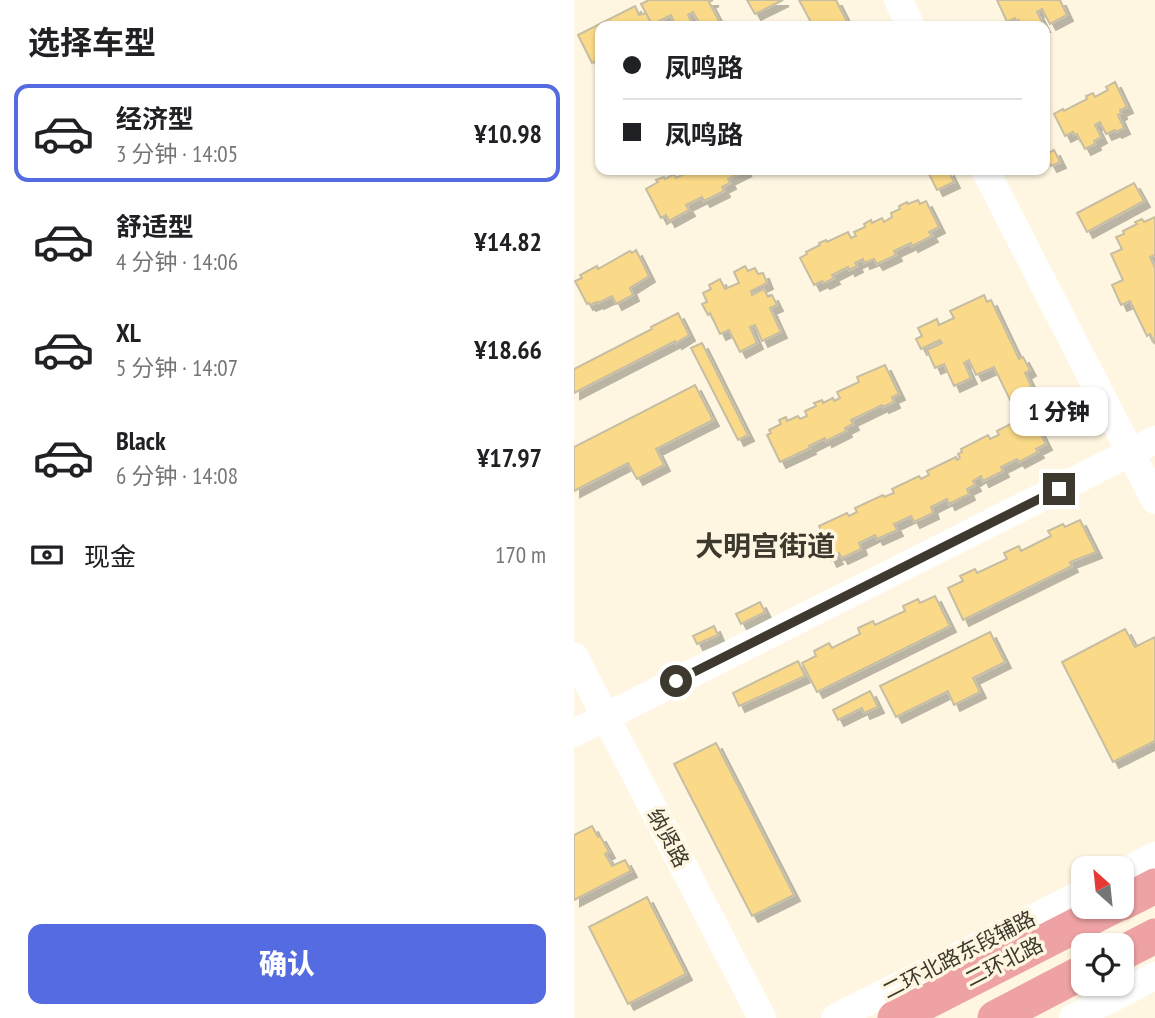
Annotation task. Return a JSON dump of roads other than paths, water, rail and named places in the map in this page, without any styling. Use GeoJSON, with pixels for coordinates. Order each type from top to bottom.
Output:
{"type":"FeatureCollection","features":[{"type":"Feature","properties":{"kind":"highway"},"geometry":{"type":"LineString","coordinates":[[1134,897],[1155,886]]}},
{"type":"Feature","properties":{"kind":"highway","name":"二环北路"},"geometry":{"type":"LineString","coordinates":[[895,1018],[1089,919]]}},
{"type":"Feature","properties":{"kind":"highway"},"geometry":{"type":"LineString","coordinates":[[1134,947],[1155,936]]}},
{"type":"Feature","properties":{"kind":"highway"},"geometry":{"type":"LineString","coordinates":[[995,1018],[1071,978]]}},
{"type":"Feature","properties":{"kind":"street"},"geometry":{"type":"LineString","coordinates":[[898,0],[908,21]]}},
{"type":"Feature","properties":{"kind":"street"},"geometry":{"type":"LineString","coordinates":[[919,0],[930,21]]}},
{"type":"Feature","properties":{"kind":"street"},"geometry":{"type":"LineString","coordinates":[[988,175],[1147,450]]}},
{"type":"Feature","properties":{"kind":"street"},"geometry":{"type":"LineString","coordinates":[[1009,175],[1147,450],[1155,500]]}},
{"type":"Feature","properties":{"kind":"street"},"geometry":{"type":"LineString","coordinates":[[574,733],[1147,450]]}},
{"type":"Feature","properties":{"kind":"street","name":"纳贤路"},"geometry":{"type":"LineString","coordinates":[[574,656],[762,1018]]}},
{"type":"Feature","properties":{"kind":"street"},"geometry":{"type":"LineString","coordinates":[[1134,867],[1155,856]]}},
{"type":"Feature","properties":{"kind":"street","name":"二环北路东段辅路"},"geometry":{"type":"LineString","coordinates":[[835,1018],[1071,898]]}},
{"type":"Feature","properties":{"kind":"street"},"geometry":{"type":"LineString","coordinates":[[1073,1018],[1155,976]]}},
{"type":"Feature","properties":{"kind":"district","name":"大明宫街道"},"geometry":{"type":"Point","coordinates":[765,546]}}]}
